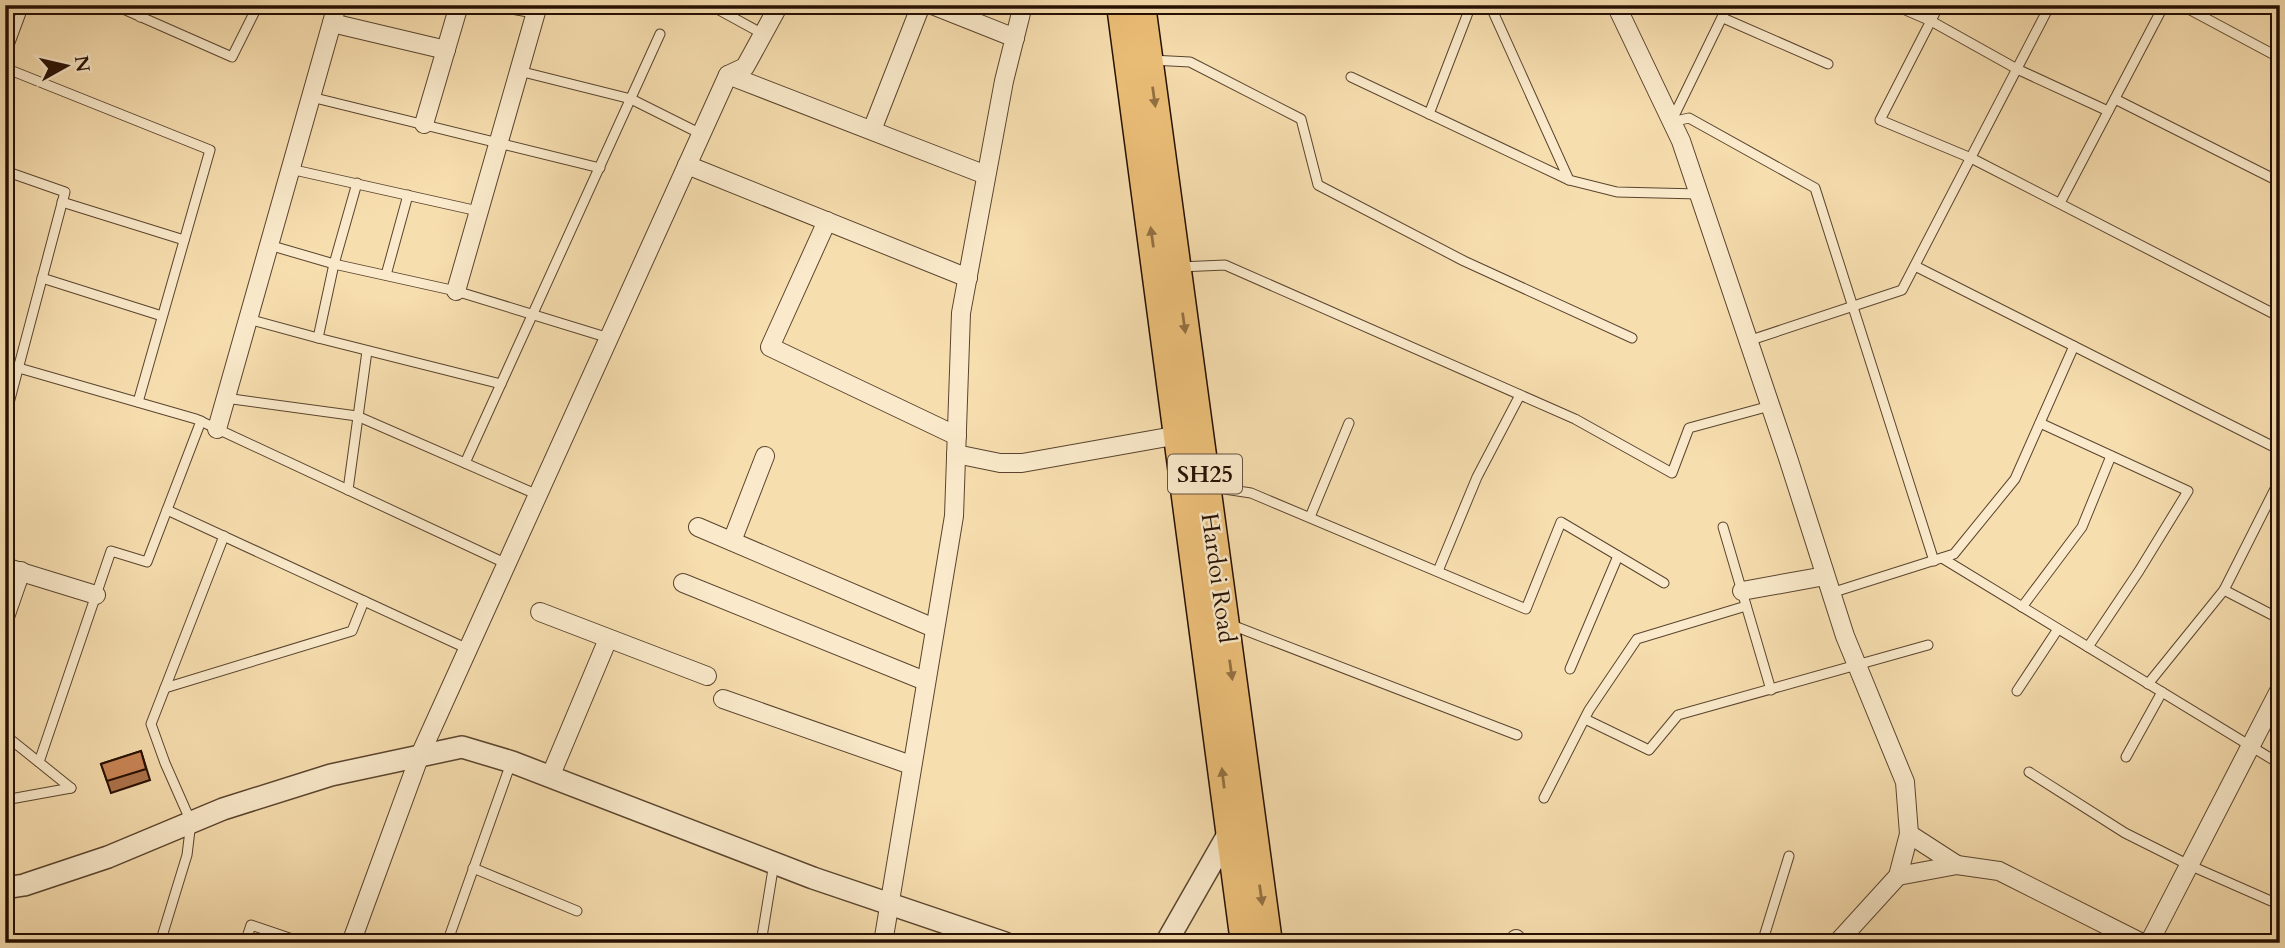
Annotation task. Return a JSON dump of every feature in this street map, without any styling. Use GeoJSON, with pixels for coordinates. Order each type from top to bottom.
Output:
{"type":"FeatureCollection","features":[{"type":"Feature","properties":{"kind":"main road","name":"Hardoi Road"},"geometry":{"type":"LineString","coordinates":[[1121,5],[1178,435],[1196,487],[1224,622],[1241,829],[1244,943]]}},
{"type":"Feature","properties":{"kind":"main road","name":"Hardoi Road"},"geometry":{"type":"LineString","coordinates":[[1142,5],[1177,267],[1196,487],[1241,829],[1269,943]]}},
{"type":"Feature","properties":{"kind":"street"},"geometry":{"type":"LineString","coordinates":[[424,124],[459,5]]}},
{"type":"Feature","properties":{"kind":"street"},"geometry":{"type":"LineString","coordinates":[[456,291],[537,7],[514,5]]}},
{"type":"Feature","properties":{"kind":"street"},"geometry":{"type":"LineString","coordinates":[[351,943],[420,755],[701,134],[728,75],[745,67],[779,5]]}},
{"type":"Feature","properties":{"kind":"street"},"geometry":{"type":"LineString","coordinates":[[872,130],[921,5]]}},
{"type":"Feature","properties":{"kind":"street"},"geometry":{"type":"LineString","coordinates":[[932,5],[1015,38]]}},
{"type":"Feature","properties":{"kind":"street"},"geometry":{"type":"LineString","coordinates":[[883,943],[954,516],[961,313],[1004,81],[1023,5]]}},
{"type":"Feature","properties":{"kind":"street"},"geometry":{"type":"LineString","coordinates":[[1616,5],[1681,141],[1828,585],[1857,666],[1905,782],[1909,834],[1898,876],[1838,943]]}},
{"type":"Feature","properties":{"kind":"street"},"geometry":{"type":"LineString","coordinates":[[209,425],[225,398],[334,14],[446,50]]}},
{"type":"Feature","properties":{"kind":"street"},"geometry":{"type":"LineString","coordinates":[[728,75],[986,175]]}},
{"type":"Feature","properties":{"kind":"street"},"geometry":{"type":"LineString","coordinates":[[687,165],[968,278]]}},
{"type":"Feature","properties":{"kind":"street"},"geometry":{"type":"LineString","coordinates":[[827,221],[770,347],[957,436]]}},
{"type":"Feature","properties":{"kind":"street"},"geometry":{"type":"LineString","coordinates":[[956,454],[1000,463],[1022,463],[1178,435]]}},
{"type":"Feature","properties":{"kind":"street"},"geometry":{"type":"LineString","coordinates":[[732,541],[765,456]]}},
{"type":"Feature","properties":{"kind":"street"},"geometry":{"type":"LineString","coordinates":[[698,527],[934,628]]}},
{"type":"Feature","properties":{"kind":"street"},"geometry":{"type":"LineString","coordinates":[[5,617],[13,569],[96,595]]}},
{"type":"Feature","properties":{"kind":"street"},"geometry":{"type":"LineString","coordinates":[[683,583],[925,681]]}},
{"type":"Feature","properties":{"kind":"street"},"geometry":{"type":"LineString","coordinates":[[1744,598],[1828,585]]}},
{"type":"Feature","properties":{"kind":"street"},"geometry":{"type":"LineString","coordinates":[[540,612],[707,676]]}},
{"type":"Feature","properties":{"kind":"street"},"geometry":{"type":"LineString","coordinates":[[550,777],[608,639]]}},
{"type":"Feature","properties":{"kind":"street"},"geometry":{"type":"LineString","coordinates":[[2149,943],[2280,689]]}},
{"type":"Feature","properties":{"kind":"street"},"geometry":{"type":"LineString","coordinates":[[723,699],[911,765]]}},
{"type":"Feature","properties":{"kind":"street"},"geometry":{"type":"LineString","coordinates":[[5,888],[24,885],[108,858],[223,809],[331,775],[462,747],[512,762],[774,863],[1005,943]]}},
{"type":"Feature","properties":{"kind":"street"},"geometry":{"type":"LineString","coordinates":[[1166,943],[1241,829]]}},
{"type":"Feature","properties":{"kind":"street"},"geometry":{"type":"LineString","coordinates":[[1909,834],[1957,865]]}},
{"type":"Feature","properties":{"kind":"street"},"geometry":{"type":"LineString","coordinates":[[1898,876],[1957,865],[1999,871],[2142,943]]}},
{"type":"Feature","properties":{"kind":"lane"},"geometry":{"type":"LineString","coordinates":[[6,52],[24,5]]}},
{"type":"Feature","properties":{"kind":"lane"},"geometry":{"type":"LineString","coordinates":[[114,5],[232,57],[258,5]]}},
{"type":"Feature","properties":{"kind":"lane"},"geometry":{"type":"LineString","coordinates":[[139,16],[145,5]]}},
{"type":"Feature","properties":{"kind":"lane"},"geometry":{"type":"LineString","coordinates":[[710,5],[763,34]]}},
{"type":"Feature","properties":{"kind":"lane"},"geometry":{"type":"LineString","coordinates":[[1430,114],[1471,5]]}},
{"type":"Feature","properties":{"kind":"lane"},"geometry":{"type":"LineString","coordinates":[[1490,5],[1569,180]]}},
{"type":"Feature","properties":{"kind":"lane"},"geometry":{"type":"LineString","coordinates":[[1671,122],[1728,5]]}},
{"type":"Feature","properties":{"kind":"lane"},"geometry":{"type":"LineString","coordinates":[[1894,5],[1931,21],[2017,69],[2108,111]]}},
{"type":"Feature","properties":{"kind":"lane"},"geometry":{"type":"LineString","coordinates":[[1939,5],[1880,120],[1971,158],[2280,317]]}},
{"type":"Feature","properties":{"kind":"lane"},"geometry":{"type":"LineString","coordinates":[[1748,341],[1902,290],[2050,5]]}},
{"type":"Feature","properties":{"kind":"lane"},"geometry":{"type":"LineString","coordinates":[[2060,204],[2164,5]]}},
{"type":"Feature","properties":{"kind":"lane"},"geometry":{"type":"LineString","coordinates":[[2181,5],[2280,58]]}},
{"type":"Feature","properties":{"kind":"lane"},"geometry":{"type":"LineString","coordinates":[[1723,18],[1828,64]]}},
{"type":"Feature","properties":{"kind":"lane"},"geometry":{"type":"LineString","coordinates":[[466,463],[660,34]]}},
{"type":"Feature","properties":{"kind":"lane"},"geometry":{"type":"LineString","coordinates":[[1149,60],[1191,62],[1301,119],[1318,185],[1464,261],[1632,338]]}},
{"type":"Feature","properties":{"kind":"lane"},"geometry":{"type":"LineString","coordinates":[[5,68],[210,150],[138,402]]}},
{"type":"Feature","properties":{"kind":"lane"},"geometry":{"type":"LineString","coordinates":[[519,71],[631,99],[701,134]]}},
{"type":"Feature","properties":{"kind":"lane"},"geometry":{"type":"LineString","coordinates":[[1350,77],[1569,180],[1616,192],[1699,194]]}},
{"type":"Feature","properties":{"kind":"lane"},"geometry":{"type":"LineString","coordinates":[[311,97],[600,168]]}},
{"type":"Feature","properties":{"kind":"lane"},"geometry":{"type":"LineString","coordinates":[[2115,99],[2280,182]]}},
{"type":"Feature","properties":{"kind":"lane"},"geometry":{"type":"LineString","coordinates":[[1671,122],[1689,118],[1815,188],[1938,560],[2022,607],[2280,764]]}},
{"type":"Feature","properties":{"kind":"lane"},"geometry":{"type":"LineString","coordinates":[[290,169],[478,211]]}},
{"type":"Feature","properties":{"kind":"lane"},"geometry":{"type":"LineString","coordinates":[[5,172],[65,192],[5,418]]}},
{"type":"Feature","properties":{"kind":"lane"},"geometry":{"type":"LineString","coordinates":[[318,338],[334,264],[357,183]]}},
{"type":"Feature","properties":{"kind":"lane"},"geometry":{"type":"LineString","coordinates":[[386,275],[408,195]]}},
{"type":"Feature","properties":{"kind":"lane"},"geometry":{"type":"LineString","coordinates":[[62,202],[184,240]]}},
{"type":"Feature","properties":{"kind":"lane"},"geometry":{"type":"LineString","coordinates":[[269,245],[334,264],[456,291],[609,338]]}},
{"type":"Feature","properties":{"kind":"lane"},"geometry":{"type":"LineString","coordinates":[[1177,267],[1225,265],[1575,419],[1672,473],[1689,428],[1770,405]]}},
{"type":"Feature","properties":{"kind":"lane"},"geometry":{"type":"LineString","coordinates":[[1915,265],[2280,450]]}},
{"type":"Feature","properties":{"kind":"lane"},"geometry":{"type":"LineString","coordinates":[[42,278],[162,316]]}},
{"type":"Feature","properties":{"kind":"lane"},"geometry":{"type":"LineString","coordinates":[[248,319],[501,384]]}},
{"type":"Feature","properties":{"kind":"lane"},"geometry":{"type":"LineString","coordinates":[[1828,585],[1954,554],[2015,479],[2074,346]]}},
{"type":"Feature","properties":{"kind":"lane"},"geometry":{"type":"LineString","coordinates":[[348,490],[367,351]]}},
{"type":"Feature","properties":{"kind":"lane"},"geometry":{"type":"LineString","coordinates":[[5,364],[209,425],[507,564]]}},
{"type":"Feature","properties":{"kind":"lane"},"geometry":{"type":"LineString","coordinates":[[1438,571],[1477,477],[1520,395]]}},
{"type":"Feature","properties":{"kind":"lane"},"geometry":{"type":"LineString","coordinates":[[225,398],[357,416],[537,495]]}},
{"type":"Feature","properties":{"kind":"lane"},"geometry":{"type":"LineString","coordinates":[[1310,517],[1349,423]]}},
{"type":"Feature","properties":{"kind":"lane"},"geometry":{"type":"LineString","coordinates":[[2040,424],[2188,491],[2088,647]]}},
{"type":"Feature","properties":{"kind":"lane"},"geometry":{"type":"LineString","coordinates":[[39,762],[111,551],[147,562],[167,510],[209,425]]}},
{"type":"Feature","properties":{"kind":"lane"},"geometry":{"type":"LineString","coordinates":[[2022,607],[2082,527],[2111,456]]}},
{"type":"Feature","properties":{"kind":"lane"},"geometry":{"type":"LineString","coordinates":[[2148,684],[2224,590],[2280,479]]}},
{"type":"Feature","properties":{"kind":"lane"},"geometry":{"type":"LineString","coordinates":[[1196,487],[1251,493],[1526,609],[1562,522],[1664,583]]}},
{"type":"Feature","properties":{"kind":"lane"},"geometry":{"type":"LineString","coordinates":[[167,510],[468,649]]}},
{"type":"Feature","properties":{"kind":"lane"},"geometry":{"type":"LineString","coordinates":[[1723,527],[1771,690]]}},
{"type":"Feature","properties":{"kind":"lane"},"geometry":{"type":"LineString","coordinates":[[160,943],[187,855],[191,822],[164,763],[151,724],[224,536]]}},
{"type":"Feature","properties":{"kind":"lane"},"geometry":{"type":"LineString","coordinates":[[1570,669],[1618,556]]}},
{"type":"Feature","properties":{"kind":"lane"},"geometry":{"type":"LineString","coordinates":[[2224,590],[2280,619]]}},
{"type":"Feature","properties":{"kind":"lane"},"geometry":{"type":"LineString","coordinates":[[1544,798],[1585,719],[1637,639],[1744,598]]}},
{"type":"Feature","properties":{"kind":"lane"},"geometry":{"type":"LineString","coordinates":[[165,688],[352,631],[364,601]]}},
{"type":"Feature","properties":{"kind":"lane"},"geometry":{"type":"LineString","coordinates":[[1224,622],[1517,735]]}},
{"type":"Feature","properties":{"kind":"lane"},"geometry":{"type":"LineString","coordinates":[[2017,691],[2058,629]]}},
{"type":"Feature","properties":{"kind":"lane"},"geometry":{"type":"LineString","coordinates":[[1585,719],[1648,750],[1678,715],[1928,645]]}},
{"type":"Feature","properties":{"kind":"lane"},"geometry":{"type":"LineString","coordinates":[[2126,757],[2162,692]]}},
{"type":"Feature","properties":{"kind":"lane"},"geometry":{"type":"LineString","coordinates":[[5,735],[71,788],[5,800]]}},
{"type":"Feature","properties":{"kind":"lane"},"geometry":{"type":"LineString","coordinates":[[447,943],[512,762]]}},
{"type":"Feature","properties":{"kind":"lane"},"geometry":{"type":"LineString","coordinates":[[2029,772],[2125,833],[2280,905]]}},
{"type":"Feature","properties":{"kind":"lane"},"geometry":{"type":"LineString","coordinates":[[1762,943],[1789,856]]}},
{"type":"Feature","properties":{"kind":"lane"},"geometry":{"type":"LineString","coordinates":[[761,943],[774,863]]}},
{"type":"Feature","properties":{"kind":"lane"},"geometry":{"type":"LineString","coordinates":[[473,868],[578,911]]}},
{"type":"Feature","properties":{"kind":"lane"},"geometry":{"type":"LineString","coordinates":[[245,943],[251,925],[304,943]]}},
{"type":"Feature","properties":{"kind":"building"},"geometry":{"type":"Polygon","coordinates":[[[141,751],[146,769],[107,781],[101,764],[141,751]]]}}]}
